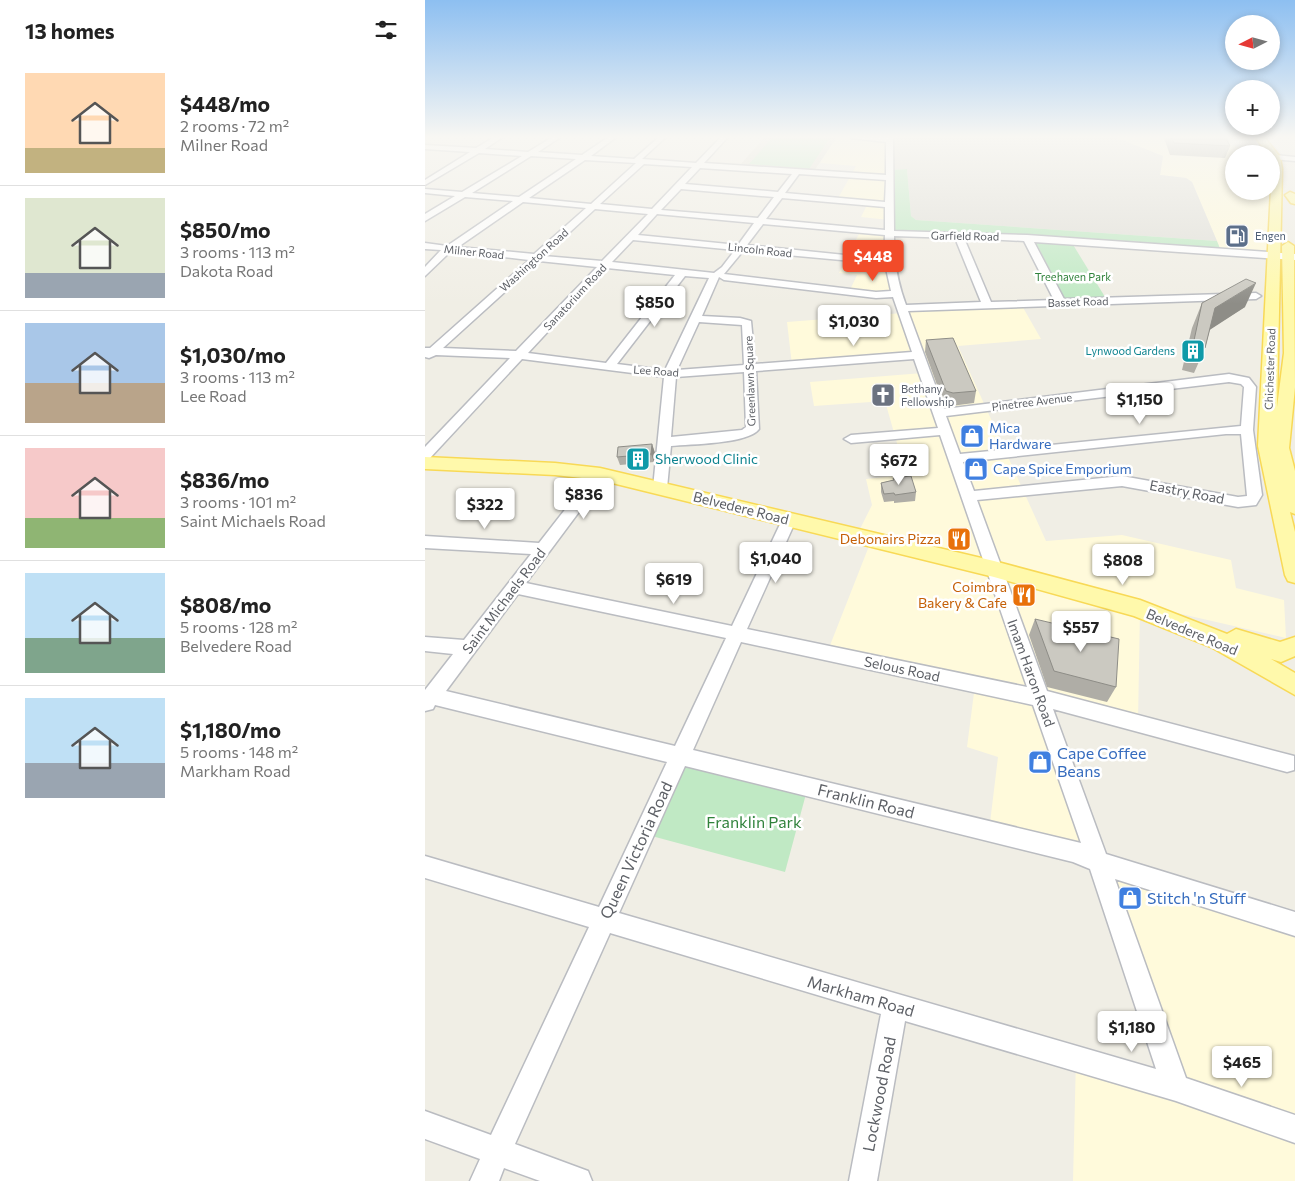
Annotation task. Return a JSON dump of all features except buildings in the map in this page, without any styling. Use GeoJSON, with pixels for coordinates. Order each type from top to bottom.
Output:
{"type":"FeatureCollection","features":[{"type":"Feature","properties":{"kind":"main road","name":"Chichester Road"},"geometry":{"type":"LineString","coordinates":[[1286,193],[1283,257],[1267,446],[1295,575]]}},
{"type":"Feature","properties":{"kind":"main road"},"geometry":{"type":"LineString","coordinates":[[1289,214],[1292,194]]}},
{"type":"Feature","properties":{"kind":"main road","name":"Chichester Road"},"geometry":{"type":"LineString","coordinates":[[1288,232],[1283,257],[1292,385],[1289,416],[1281,457],[1295,507]]}},
{"type":"Feature","properties":{"kind":"main road","name":"Belvedere Road"},"geometry":{"type":"LineString","coordinates":[[425,462],[555,469],[600,474],[994,570],[1140,609],[1175,614],[1212,626],[1236,638],[1292,681]]}},
{"type":"Feature","properties":{"kind":"main road","name":"Belvedere Road"},"geometry":{"type":"LineString","coordinates":[[1140,609],[1223,643],[1292,681]]}},
{"type":"Feature","properties":{"kind":"main road"},"geometry":{"type":"LineString","coordinates":[[1236,638],[1281,652],[1295,646]]}},
{"type":"Feature","properties":{"kind":"street","name":"Garfield Road"},"geometry":{"type":"LineString","coordinates":[[452,193],[889,233],[1027,238],[1283,257]]}},
{"type":"Feature","properties":{"kind":"street"},"geometry":{"type":"LineString","coordinates":[[425,273],[448,249],[531,193]]}},
{"type":"Feature","properties":{"kind":"street","name":"Washington Road"},"geometry":{"type":"LineString","coordinates":[[428,354],[606,193]]}},
{"type":"Feature","properties":{"kind":"street","name":"Sanatorium Road"},"geometry":{"type":"LineString","coordinates":[[425,456],[672,193]]}},
{"type":"Feature","properties":{"kind":"street"},"geometry":{"type":"LineString","coordinates":[[759,193],[890,204]]}},
{"type":"Feature","properties":{"kind":"street","name":"Imam Haron Road"},"geometry":{"type":"LineString","coordinates":[[890,193],[889,262],[896,294],[1098,861],[1176,1088]]}},
{"type":"Feature","properties":{"kind":"street"},"geometry":{"type":"LineString","coordinates":[[425,218],[464,194]]}},
{"type":"Feature","properties":{"kind":"street"},"geometry":{"type":"LineString","coordinates":[[660,488],[670,374],[717,278],[780,195]]}},
{"type":"Feature","properties":{"kind":"street"},"geometry":{"type":"LineString","coordinates":[[958,235],[987,305]]}},
{"type":"Feature","properties":{"kind":"street","name":"Lincoln Road"},"geometry":{"type":"LineString","coordinates":[[631,237],[889,262]]}},
{"type":"Feature","properties":{"kind":"street"},"geometry":{"type":"LineString","coordinates":[[1027,238],[1061,303]]}},
{"type":"Feature","properties":{"kind":"street","name":"Milner Road"},"geometry":{"type":"LineString","coordinates":[[425,246],[877,295],[896,294]]}},
{"type":"Feature","properties":{"kind":"street"},"geometry":{"type":"LineString","coordinates":[[609,367],[681,274]]}},
{"type":"Feature","properties":{"kind":"street","name":"Basset Road"},"geometry":{"type":"LineString","coordinates":[[901,308],[1256,296]]}},
{"type":"Feature","properties":{"kind":"street","name":"Greenlawn Square"},"geometry":{"type":"LineString","coordinates":[[665,442],[751,432],[754,427],[747,323],[741,321],[697,319]]}},
{"type":"Feature","properties":{"kind":"street","name":"Lee Road"},"geometry":{"type":"LineString","coordinates":[[428,354],[519,355],[670,374],[918,356]]}},
{"type":"Feature","properties":{"kind":"street","name":"Pinetree Avenue"},"geometry":{"type":"LineString","coordinates":[[938,413],[1229,378],[1245,381]]}},
{"type":"Feature","properties":{"kind":"street","name":"Eastry Road"},"geometry":{"type":"LineString","coordinates":[[968,496],[1123,481],[1238,502],[1248,502],[1254,498],[1255,494],[1247,430],[1251,390],[1245,381]]}},
{"type":"Feature","properties":{"kind":"street"},"geometry":{"type":"LineString","coordinates":[[955,459],[1226,430],[1247,430]]}},
{"type":"Feature","properties":{"kind":"street"},"geometry":{"type":"LineString","coordinates":[[851,439],[945,432]]}},
{"type":"Feature","properties":{"kind":"street","name":"Saint Michaels Road"},"geometry":{"type":"LineString","coordinates":[[428,700],[600,474]]}},
{"type":"Feature","properties":{"kind":"street","name":"Queen Victoria Road"},"geometry":{"type":"LineString","coordinates":[[483,1181],[789,520]]}},
{"type":"Feature","properties":{"kind":"street"},"geometry":{"type":"LineString","coordinates":[[425,542],[543,549]]}},
{"type":"Feature","properties":{"kind":"street","name":"Selous Road"},"geometry":{"type":"LineString","coordinates":[[515,587],[1039,698],[1138,722],[1287,763]]}},
{"type":"Feature","properties":{"kind":"street"},"geometry":{"type":"LineString","coordinates":[[425,644],[469,648]]}},
{"type":"Feature","properties":{"kind":"street","name":"Franklin Road"},"geometry":{"type":"LineString","coordinates":[[428,700],[679,757],[1073,851],[1125,872],[1295,924]]}},
{"type":"Feature","properties":{"kind":"street","name":"Markham Road"},"geometry":{"type":"LineString","coordinates":[[425,867],[1176,1088],[1295,1129]]}},
{"type":"Feature","properties":{"kind":"street","name":"Lockwood Road"},"geometry":{"type":"LineString","coordinates":[[863,1181],[895,1006]]}},
{"type":"Feature","properties":{"kind":"street"},"geometry":{"type":"LineString","coordinates":[[425,1125],[578,1181]]}},
{"type":"Feature","properties":{"kind":"shaded area"},"geometry":{"type":"Polygon","coordinates":[[[841,193],[889,193],[889,220],[861,217],[868,203],[837,200],[841,193]]]}},
{"type":"Feature","properties":{"kind":"shaded area"},"geometry":{"type":"Polygon","coordinates":[[[909,193],[1197,193],[1217,241],[916,220],[911,216],[909,193]]]}},
{"type":"Feature","properties":{"kind":"shaded area"},"geometry":{"type":"Polygon","coordinates":[[[1197,193],[1225,193],[1225,200],[1276,200],[1275,254],[1221,251],[1197,193]]]}},
{"type":"Feature","properties":{"kind":"shaded area"},"geometry":{"type":"Polygon","coordinates":[[[861,230],[890,233],[896,294],[849,292],[857,275],[839,273],[861,230]]]}},
{"type":"Feature","properties":{"kind":"shaded area"},"geometry":{"type":"Polygon","coordinates":[[[1021,304],[1041,339],[958,346],[1046,541],[1122,535],[1231,560],[1236,588],[1284,600],[1286,638],[1155,608],[1140,609],[1138,722],[1040,698],[1098,861],[989,831],[998,757],[967,747],[975,685],[827,653],[871,541],[856,537],[872,505],[866,479],[906,475],[885,401],[814,406],[810,382],[923,373],[917,355],[792,365],[787,322],[903,313],[901,308],[1021,304]]]}},
{"type":"Feature","properties":{"kind":"shaded area"},"geometry":{"type":"Polygon","coordinates":[[[1098,861],[1295,924],[1295,1181],[1073,1181],[1076,1058],[1175,1087],[1098,861]]]}},
{"type":"Feature","properties":{"kind":"green space"},"geometry":{"type":"Polygon","coordinates":[[[890,193],[909,193],[911,216],[916,220],[1217,241],[1221,251],[890,233],[890,193]]]}},
{"type":"Feature","properties":{"kind":"green space","name":"Treehaven Park"},"geometry":{"type":"Polygon","coordinates":[[[1035,241],[1072,243],[1105,297],[1065,299],[1035,241]]]}},
{"type":"Feature","properties":{"kind":"green space","name":"Franklin Park"},"geometry":{"type":"Polygon","coordinates":[[[681,764],[806,794],[785,872],[648,835],[681,764]]]}},
{"type":"Feature","properties":{"kind":"place","name":"Engen"},"geometry":{"type":"Point","coordinates":[1237,236]}},
{"type":"Feature","properties":{"kind":"place","name":"Lynwood Gardens"},"geometry":{"type":"Point","coordinates":[1193,351]}},
{"type":"Feature","properties":{"kind":"place","name":"Bethany Fellowship"},"geometry":{"type":"Point","coordinates":[883,395]}},
{"type":"Feature","properties":{"kind":"place","name":"Mica Hardware"},"geometry":{"type":"Point","coordinates":[972,436]}},
{"type":"Feature","properties":{"kind":"place","name":"Sherwood Clinic"},"geometry":{"type":"Point","coordinates":[638,459]}},
{"type":"Feature","properties":{"kind":"place","name":"Cape Spice Emporium"},"geometry":{"type":"Point","coordinates":[976,469]}},
{"type":"Feature","properties":{"kind":"place","name":"Debonairs Pizza"},"geometry":{"type":"Point","coordinates":[959,539]}},
{"type":"Feature","properties":{"kind":"place","name":"Coimbra Bakery & Cafe"},"geometry":{"type":"Point","coordinates":[1024,595]}},
{"type":"Feature","properties":{"kind":"place","name":"Cape Coffee Beans"},"geometry":{"type":"Point","coordinates":[1040,762]}},
{"type":"Feature","properties":{"kind":"place","name":"Stitch 'n Stuff"},"geometry":{"type":"Point","coordinates":[1130,898]}}]}
